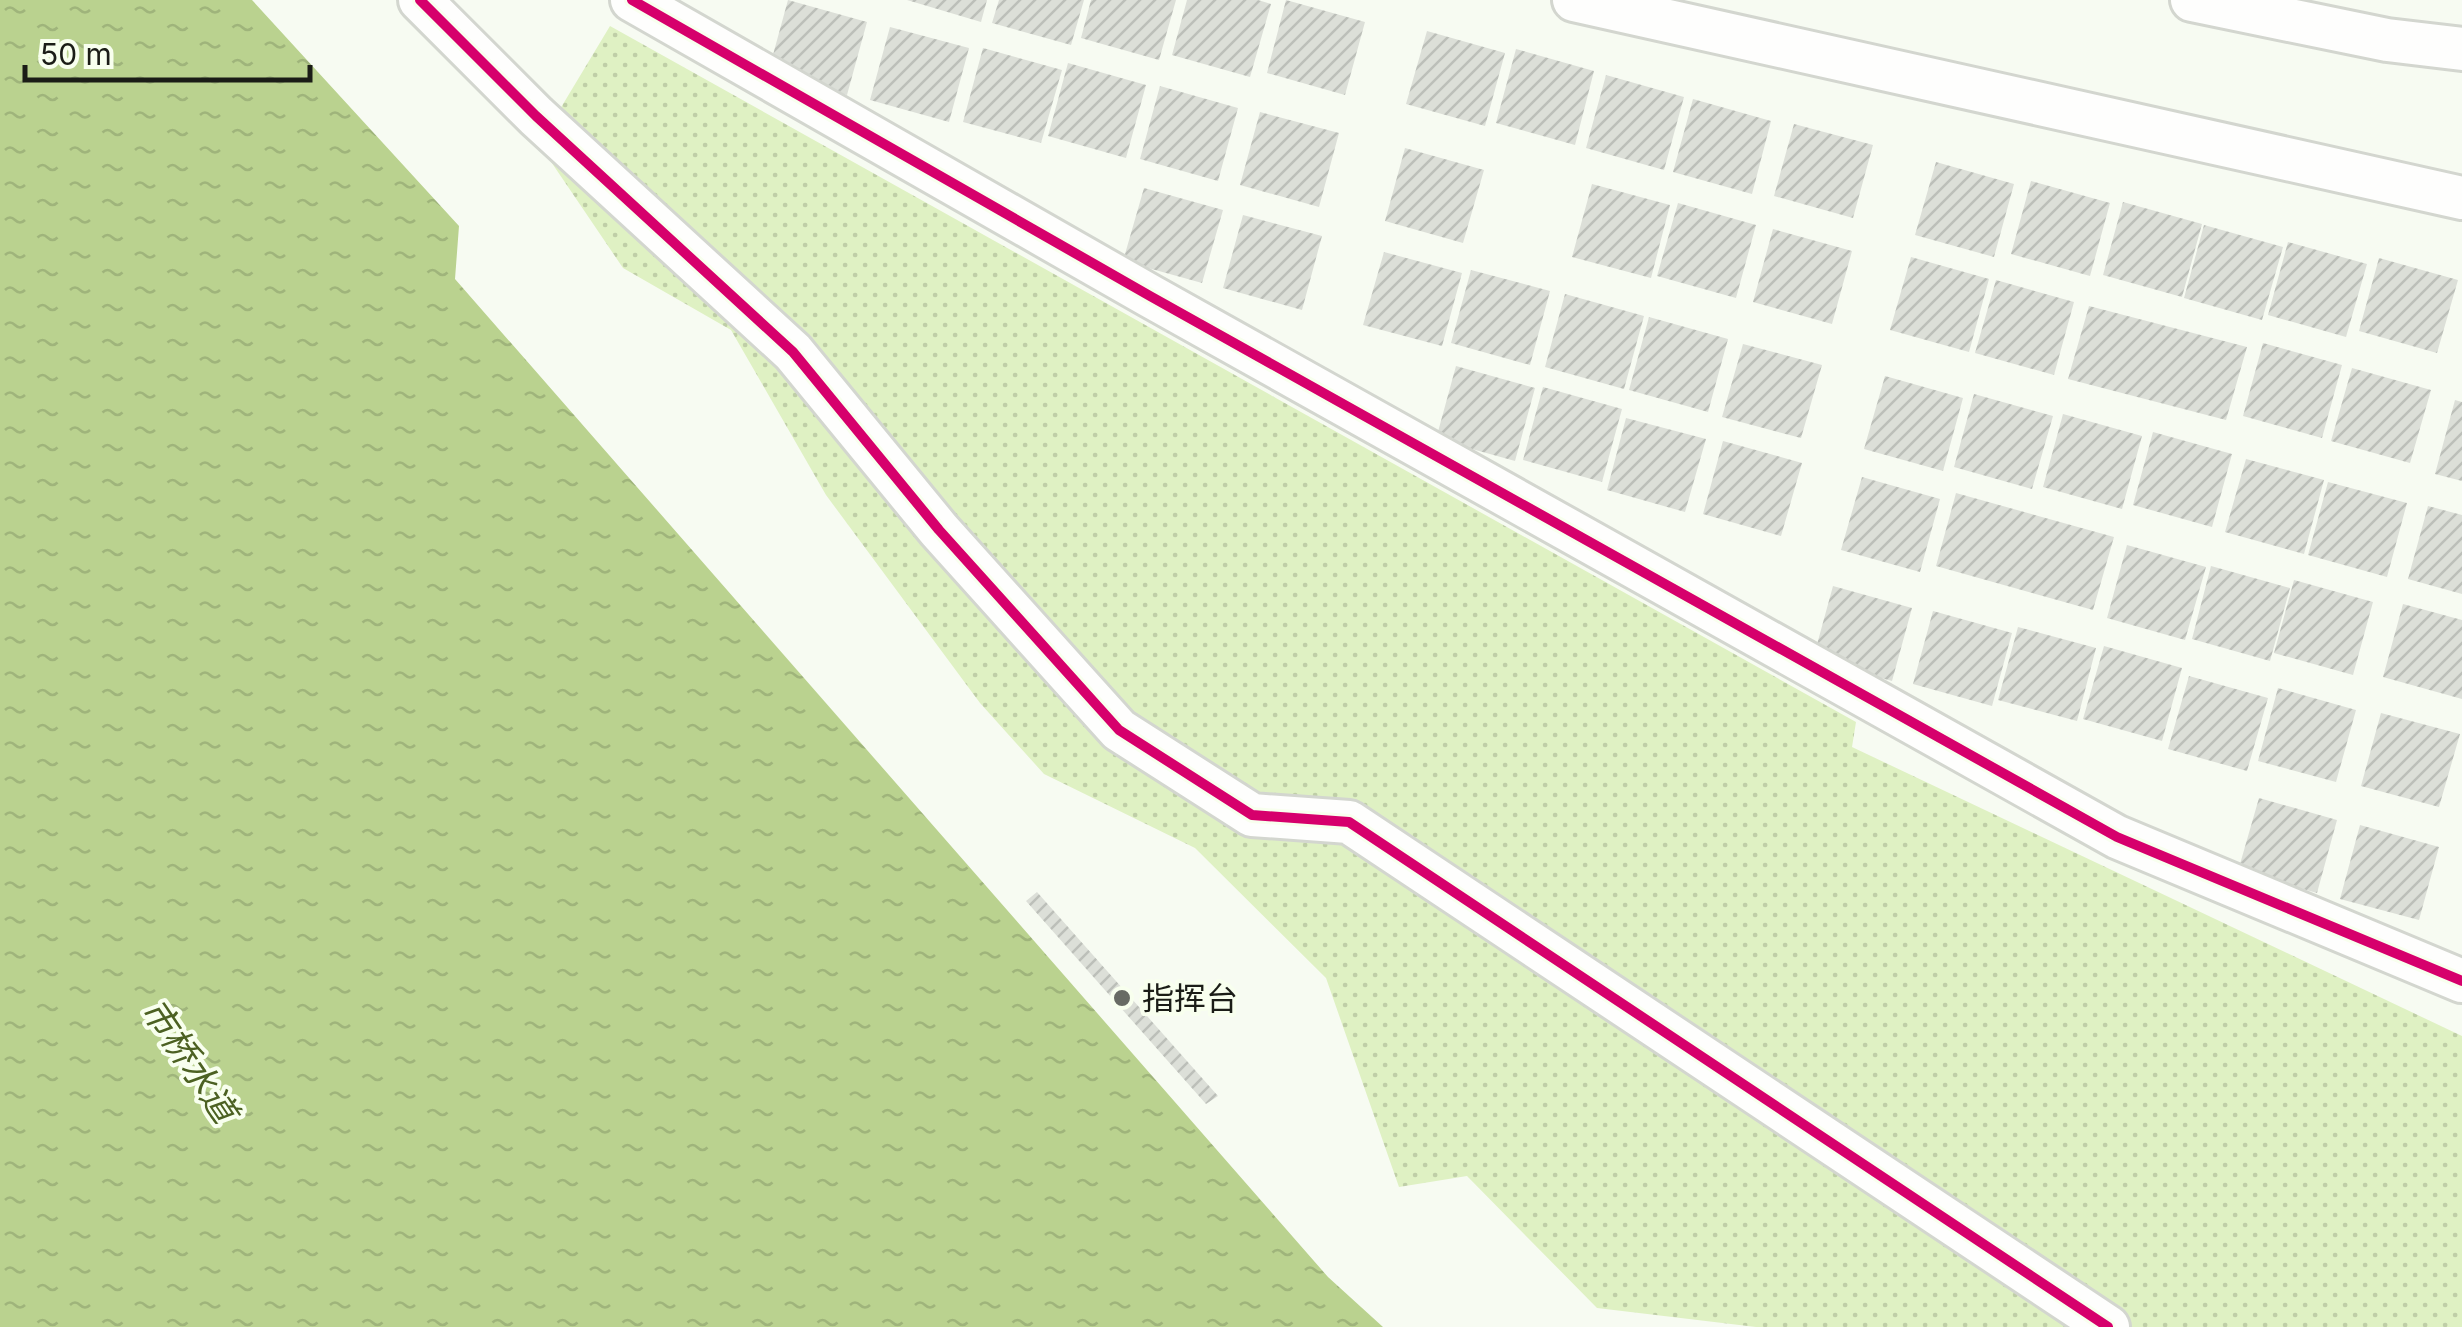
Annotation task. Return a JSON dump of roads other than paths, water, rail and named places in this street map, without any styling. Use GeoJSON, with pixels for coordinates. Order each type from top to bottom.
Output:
{"type":"FeatureCollection","features":[{"type":"Feature","properties":{"kind":"street"},"geometry":{"type":"LineString","coordinates":[[420,0],[536,116],[793,352],[939,530],[1118,730],[1252,816],[1348,822],[2108,1327]]}},
{"type":"Feature","properties":{"kind":"street"},"geometry":{"type":"LineString","coordinates":[[632,0],[1150,296],[2116,837],[2462,981]]}},
{"type":"Feature","properties":{"kind":"street"},"geometry":{"type":"LineString","coordinates":[[1574,0],[2462,198]]}},
{"type":"Feature","properties":{"kind":"street"},"geometry":{"type":"LineString","coordinates":[[2192,0],[2387,40],[2462,48]]}},
{"type":"Feature","properties":{"kind":"street"},"geometry":{"type":"LineString","coordinates":[[2387,40],[2462,22]]}},
{"type":"Feature","properties":{"kind":"water","name":"市桥水道"},"geometry":{"type":"Polygon","coordinates":[[[0,0],[252,0],[459,226],[455,279],[1328,1277],[1383,1327],[0,1327],[0,0]]]}},
{"type":"Feature","properties":{"kind":"place","name":"指挥台"},"geometry":{"type":"Point","coordinates":[1122,998]}}]}
